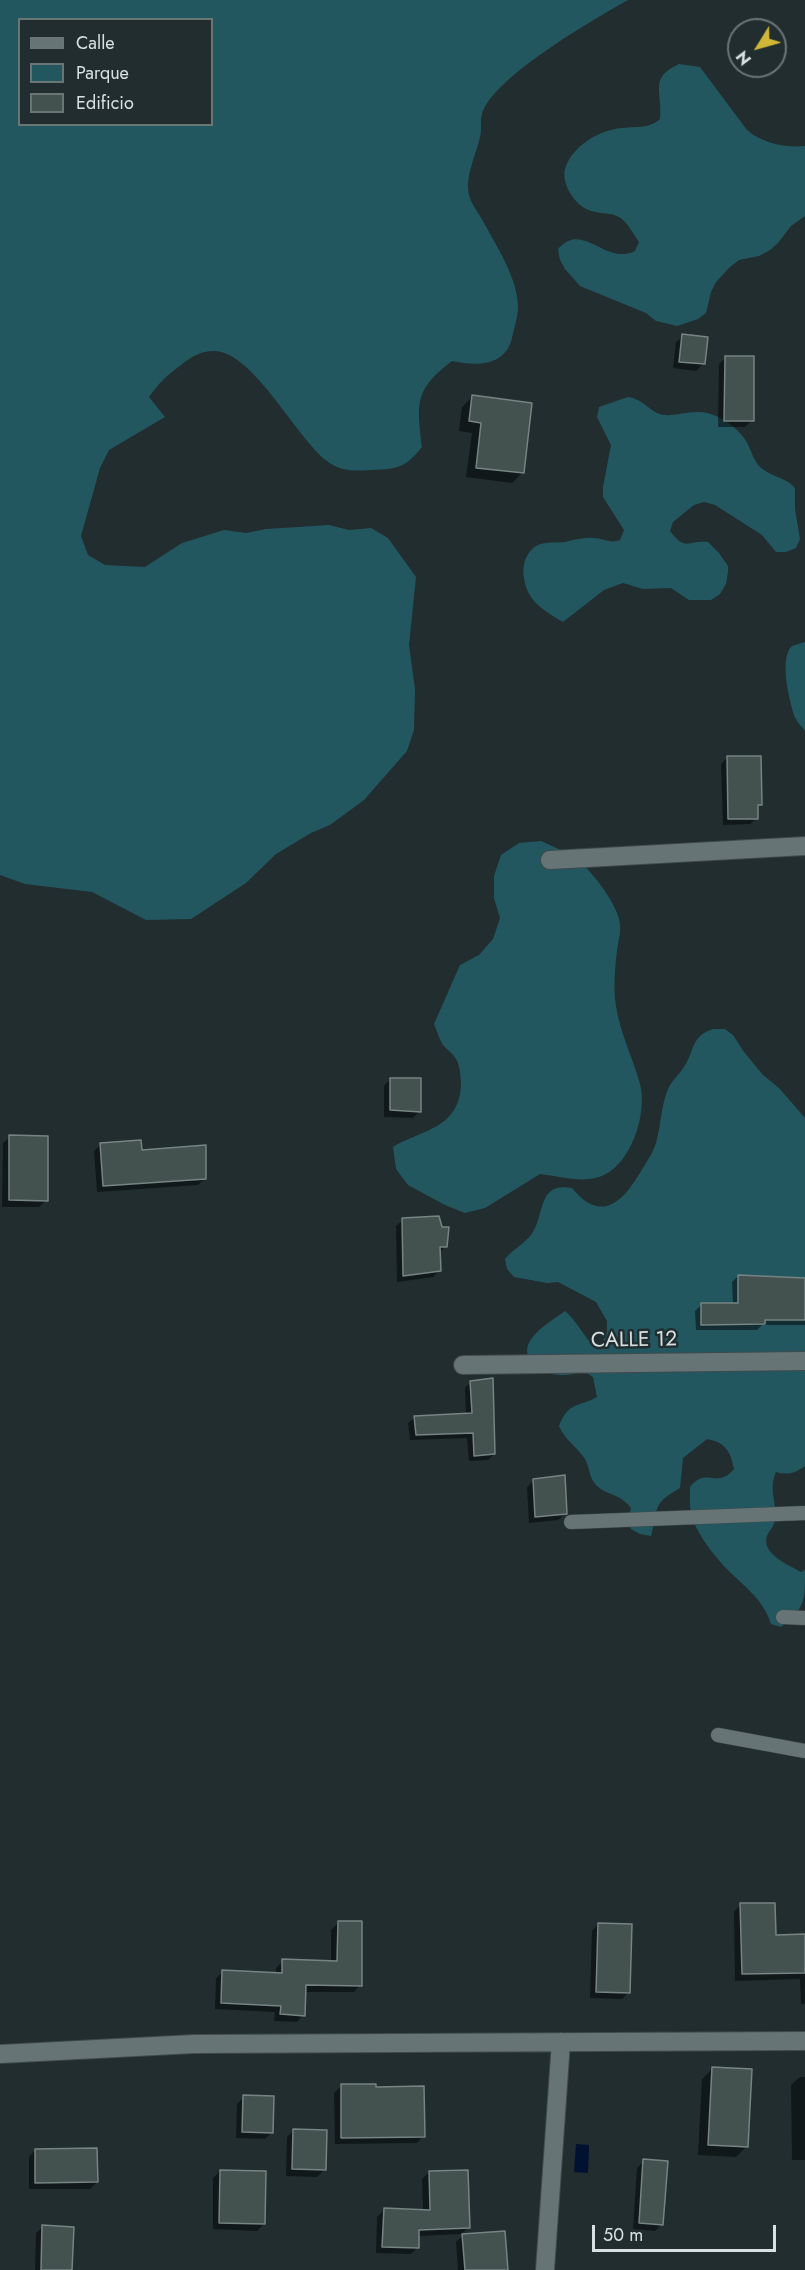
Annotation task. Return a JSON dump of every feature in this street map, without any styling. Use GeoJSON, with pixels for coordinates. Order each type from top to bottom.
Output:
{"type":"FeatureCollection","features":[{"type":"Feature","properties":{"kind":"street"},"geometry":{"type":"LineString","coordinates":[[550,860],[805,846]]}},
{"type":"Feature","properties":{"kind":"street","name":"CALLE 12"},"geometry":{"type":"LineString","coordinates":[[463,1365],[805,1361]]}},
{"type":"Feature","properties":{"kind":"street"},"geometry":{"type":"LineString","coordinates":[[0,2054],[194,2044],[805,2041]]}},
{"type":"Feature","properties":{"kind":"street"},"geometry":{"type":"LineString","coordinates":[[545,2270],[561,2042]]}},
{"type":"Feature","properties":{"kind":"lane"},"geometry":{"type":"LineString","coordinates":[[571,1522],[805,1513]]}},
{"type":"Feature","properties":{"kind":"lane"},"geometry":{"type":"LineString","coordinates":[[783,1617],[805,1618]]}},
{"type":"Feature","properties":{"kind":"lane"},"geometry":{"type":"LineString","coordinates":[[718,1735],[805,1751]]}},
{"type":"Feature","properties":{"kind":"green space"},"geometry":{"type":"Polygon","coordinates":[[[0,0],[628,0],[569,35],[524,67],[490,99],[482,114],[481,134],[468,180],[469,195],[511,274],[517,296],[517,319],[512,338],[503,355],[480,364],[452,361],[424,389],[419,408],[422,447],[411,459],[395,468],[380,470],[348,470],[332,465],[315,450],[274,397],[244,365],[229,355],[214,351],[192,357],[156,388],[149,397],[165,417],[109,450],[100,468],[81,536],[88,555],[105,565],[145,567],[182,543],[224,530],[246,533],[266,529],[329,525],[349,530],[371,528],[388,538],[416,577],[409,645],[415,689],[414,730],[407,751],[364,800],[330,825],[311,833],[276,854],[246,883],[191,919],[146,920],[92,892],[25,884],[0,875],[0,0]]]}},
{"type":"Feature","properties":{"kind":"green space"},"geometry":{"type":"Polygon","coordinates":[[[679,64],[700,67],[753,135],[774,144],[805,146],[805,216],[791,226],[770,250],[759,256],[739,260],[730,267],[716,282],[706,313],[698,319],[677,326],[656,321],[646,313],[580,286],[565,269],[558,249],[567,241],[576,239],[614,253],[624,254],[635,251],[639,242],[622,219],[615,215],[591,211],[576,201],[566,183],[565,169],[580,146],[596,136],[613,129],[647,126],[660,119],[660,80],[669,69],[679,64]]]}},
{"type":"Feature","properties":{"kind":"green space"},"geometry":{"type":"Polygon","coordinates":[[[628,397],[638,400],[659,414],[704,412],[717,416],[735,428],[760,467],[787,481],[795,488],[795,509],[800,539],[796,548],[786,552],[776,552],[762,535],[715,505],[704,502],[694,505],[673,522],[670,531],[680,541],[687,544],[708,542],[719,553],[728,566],[726,584],[720,594],[711,600],[689,600],[671,588],[643,589],[623,583],[604,590],[563,622],[538,605],[529,593],[523,572],[525,561],[531,551],[540,544],[586,538],[620,540],[624,530],[603,497],[611,445],[597,417],[599,407],[628,397]]]}},
{"type":"Feature","properties":{"kind":"green space"},"geometry":{"type":"Polygon","coordinates":[[[805,642],[805,731],[794,715],[788,689],[786,660],[792,646],[805,642]]]}},
{"type":"Feature","properties":{"kind":"green space"},"geometry":{"type":"Polygon","coordinates":[[[541,841],[580,862],[602,887],[618,916],[620,930],[615,971],[615,999],[620,1026],[640,1084],[642,1096],[639,1124],[628,1152],[610,1172],[592,1179],[540,1174],[485,1208],[465,1213],[408,1185],[396,1169],[393,1147],[437,1126],[453,1111],[461,1086],[459,1068],[455,1057],[442,1043],[434,1024],[460,965],[479,955],[493,939],[500,918],[494,898],[494,876],[501,855],[519,843],[541,841]]]}},
{"type":"Feature","properties":{"kind":"green space"},"geometry":{"type":"Polygon","coordinates":[[[713,1029],[725,1029],[733,1035],[763,1075],[779,1088],[805,1118],[805,1466],[791,1473],[776,1472],[773,1484],[775,1521],[766,1542],[777,1558],[801,1572],[805,1570],[805,1590],[799,1609],[781,1627],[771,1624],[757,1599],[715,1556],[699,1532],[692,1516],[690,1487],[702,1478],[722,1478],[734,1469],[731,1458],[723,1445],[707,1439],[683,1458],[680,1488],[660,1503],[651,1536],[631,1529],[628,1519],[631,1508],[627,1503],[596,1485],[585,1459],[559,1426],[566,1412],[574,1406],[597,1397],[593,1377],[584,1371],[568,1375],[550,1373],[535,1366],[527,1353],[535,1334],[565,1311],[597,1349],[607,1332],[607,1321],[596,1302],[558,1282],[547,1283],[514,1277],[507,1269],[505,1259],[533,1232],[544,1200],[553,1190],[561,1187],[572,1188],[592,1205],[602,1207],[611,1205],[627,1192],[655,1147],[664,1102],[670,1086],[688,1061],[697,1040],[713,1029]]]}},
{"type":"Feature","properties":{"kind":"shaded area"},"geometry":{"type":"Polygon","coordinates":[[[576,2144],[589,2145],[588,2173],[574,2172],[576,2144]]]}},
{"type":"Feature","properties":{"kind":"building"},"geometry":{"type":"Polygon","coordinates":[[[682,334],[708,337],[705,364],[679,362],[682,334]]]}},
{"type":"Feature","properties":{"kind":"building"},"geometry":{"type":"Polygon","coordinates":[[[725,356],[754,356],[754,421],[724,421],[725,356]]]}},
{"type":"Feature","properties":{"kind":"building"},"geometry":{"type":"Polygon","coordinates":[[[472,395],[532,403],[524,473],[476,468],[481,423],[469,421],[472,395]]]}},
{"type":"Feature","properties":{"kind":"building"},"geometry":{"type":"Polygon","coordinates":[[[727,756],[761,756],[762,805],[758,805],[758,819],[728,819],[727,756]]]}},
{"type":"Feature","properties":{"kind":"building"},"geometry":{"type":"Polygon","coordinates":[[[390,1078],[421,1078],[421,1112],[390,1110],[390,1078]]]}},
{"type":"Feature","properties":{"kind":"building"},"geometry":{"type":"Polygon","coordinates":[[[9,1135],[48,1136],[48,1201],[9,1200],[9,1135]]]}},
{"type":"Feature","properties":{"kind":"building"},"geometry":{"type":"Polygon","coordinates":[[[141,1140],[142,1150],[206,1145],[206,1179],[103,1186],[100,1143],[141,1140]]]}},
{"type":"Feature","properties":{"kind":"building"},"geometry":{"type":"Polygon","coordinates":[[[439,1216],[442,1227],[449,1227],[447,1247],[440,1247],[441,1271],[403,1276],[402,1218],[439,1216]]]}},
{"type":"Feature","properties":{"kind":"building"},"geometry":{"type":"Polygon","coordinates":[[[738,1275],[805,1278],[805,1320],[765,1320],[765,1324],[701,1325],[701,1303],[738,1303],[738,1275]]]}},
{"type":"Feature","properties":{"kind":"building"},"geometry":{"type":"Polygon","coordinates":[[[493,1378],[495,1454],[474,1456],[473,1433],[416,1435],[414,1416],[472,1413],[470,1381],[493,1378]]]}},
{"type":"Feature","properties":{"kind":"building"},"geometry":{"type":"Polygon","coordinates":[[[565,1475],[567,1514],[535,1517],[533,1479],[565,1475]]]}},
{"type":"Feature","properties":{"kind":"building"},"geometry":{"type":"Polygon","coordinates":[[[740,1903],[775,1903],[776,1935],[805,1934],[805,1973],[742,1974],[740,1903]]]}},
{"type":"Feature","properties":{"kind":"building"},"geometry":{"type":"Polygon","coordinates":[[[338,1921],[362,1921],[362,1986],[306,1985],[305,2016],[280,2014],[281,2006],[221,2003],[222,1970],[282,1973],[282,1959],[337,1961],[338,1921]]]}},
{"type":"Feature","properties":{"kind":"building"},"geometry":{"type":"Polygon","coordinates":[[[598,1923],[632,1924],[630,1993],[596,1992],[598,1923]]]}},
{"type":"Feature","properties":{"kind":"building"},"geometry":{"type":"Polygon","coordinates":[[[712,2067],[752,2069],[748,2147],[708,2145],[712,2067]]]}},
{"type":"Feature","properties":{"kind":"building"},"geometry":{"type":"Polygon","coordinates":[[[341,2084],[376,2084],[376,2087],[424,2086],[425,2137],[341,2138],[341,2084]]]}},
{"type":"Feature","properties":{"kind":"building"},"geometry":{"type":"Polygon","coordinates":[[[243,2095],[274,2096],[273,2133],[242,2132],[243,2095]]]}},
{"type":"Feature","properties":{"kind":"building"},"geometry":{"type":"Polygon","coordinates":[[[293,2129],[327,2130],[326,2170],[292,2169],[293,2129]]]}},
{"type":"Feature","properties":{"kind":"building"},"geometry":{"type":"Polygon","coordinates":[[[97,2148],[98,2182],[35,2183],[35,2149],[97,2148]]]}},
{"type":"Feature","properties":{"kind":"building"},"geometry":{"type":"Polygon","coordinates":[[[643,2159],[668,2161],[663,2225],[639,2223],[643,2159]]]}},
{"type":"Feature","properties":{"kind":"building"},"geometry":{"type":"Polygon","coordinates":[[[220,2170],[266,2171],[265,2224],[219,2223],[220,2170]]]}},
{"type":"Feature","properties":{"kind":"building"},"geometry":{"type":"Polygon","coordinates":[[[468,2170],[470,2228],[419,2230],[419,2248],[382,2247],[384,2208],[430,2210],[429,2171],[468,2170]]]}},
{"type":"Feature","properties":{"kind":"building"},"geometry":{"type":"Polygon","coordinates":[[[42,2225],[74,2227],[72,2270],[41,2270],[42,2225]]]}},
{"type":"Feature","properties":{"kind":"building"},"geometry":{"type":"Polygon","coordinates":[[[505,2231],[508,2270],[465,2270],[462,2234],[505,2231]]]}}]}
